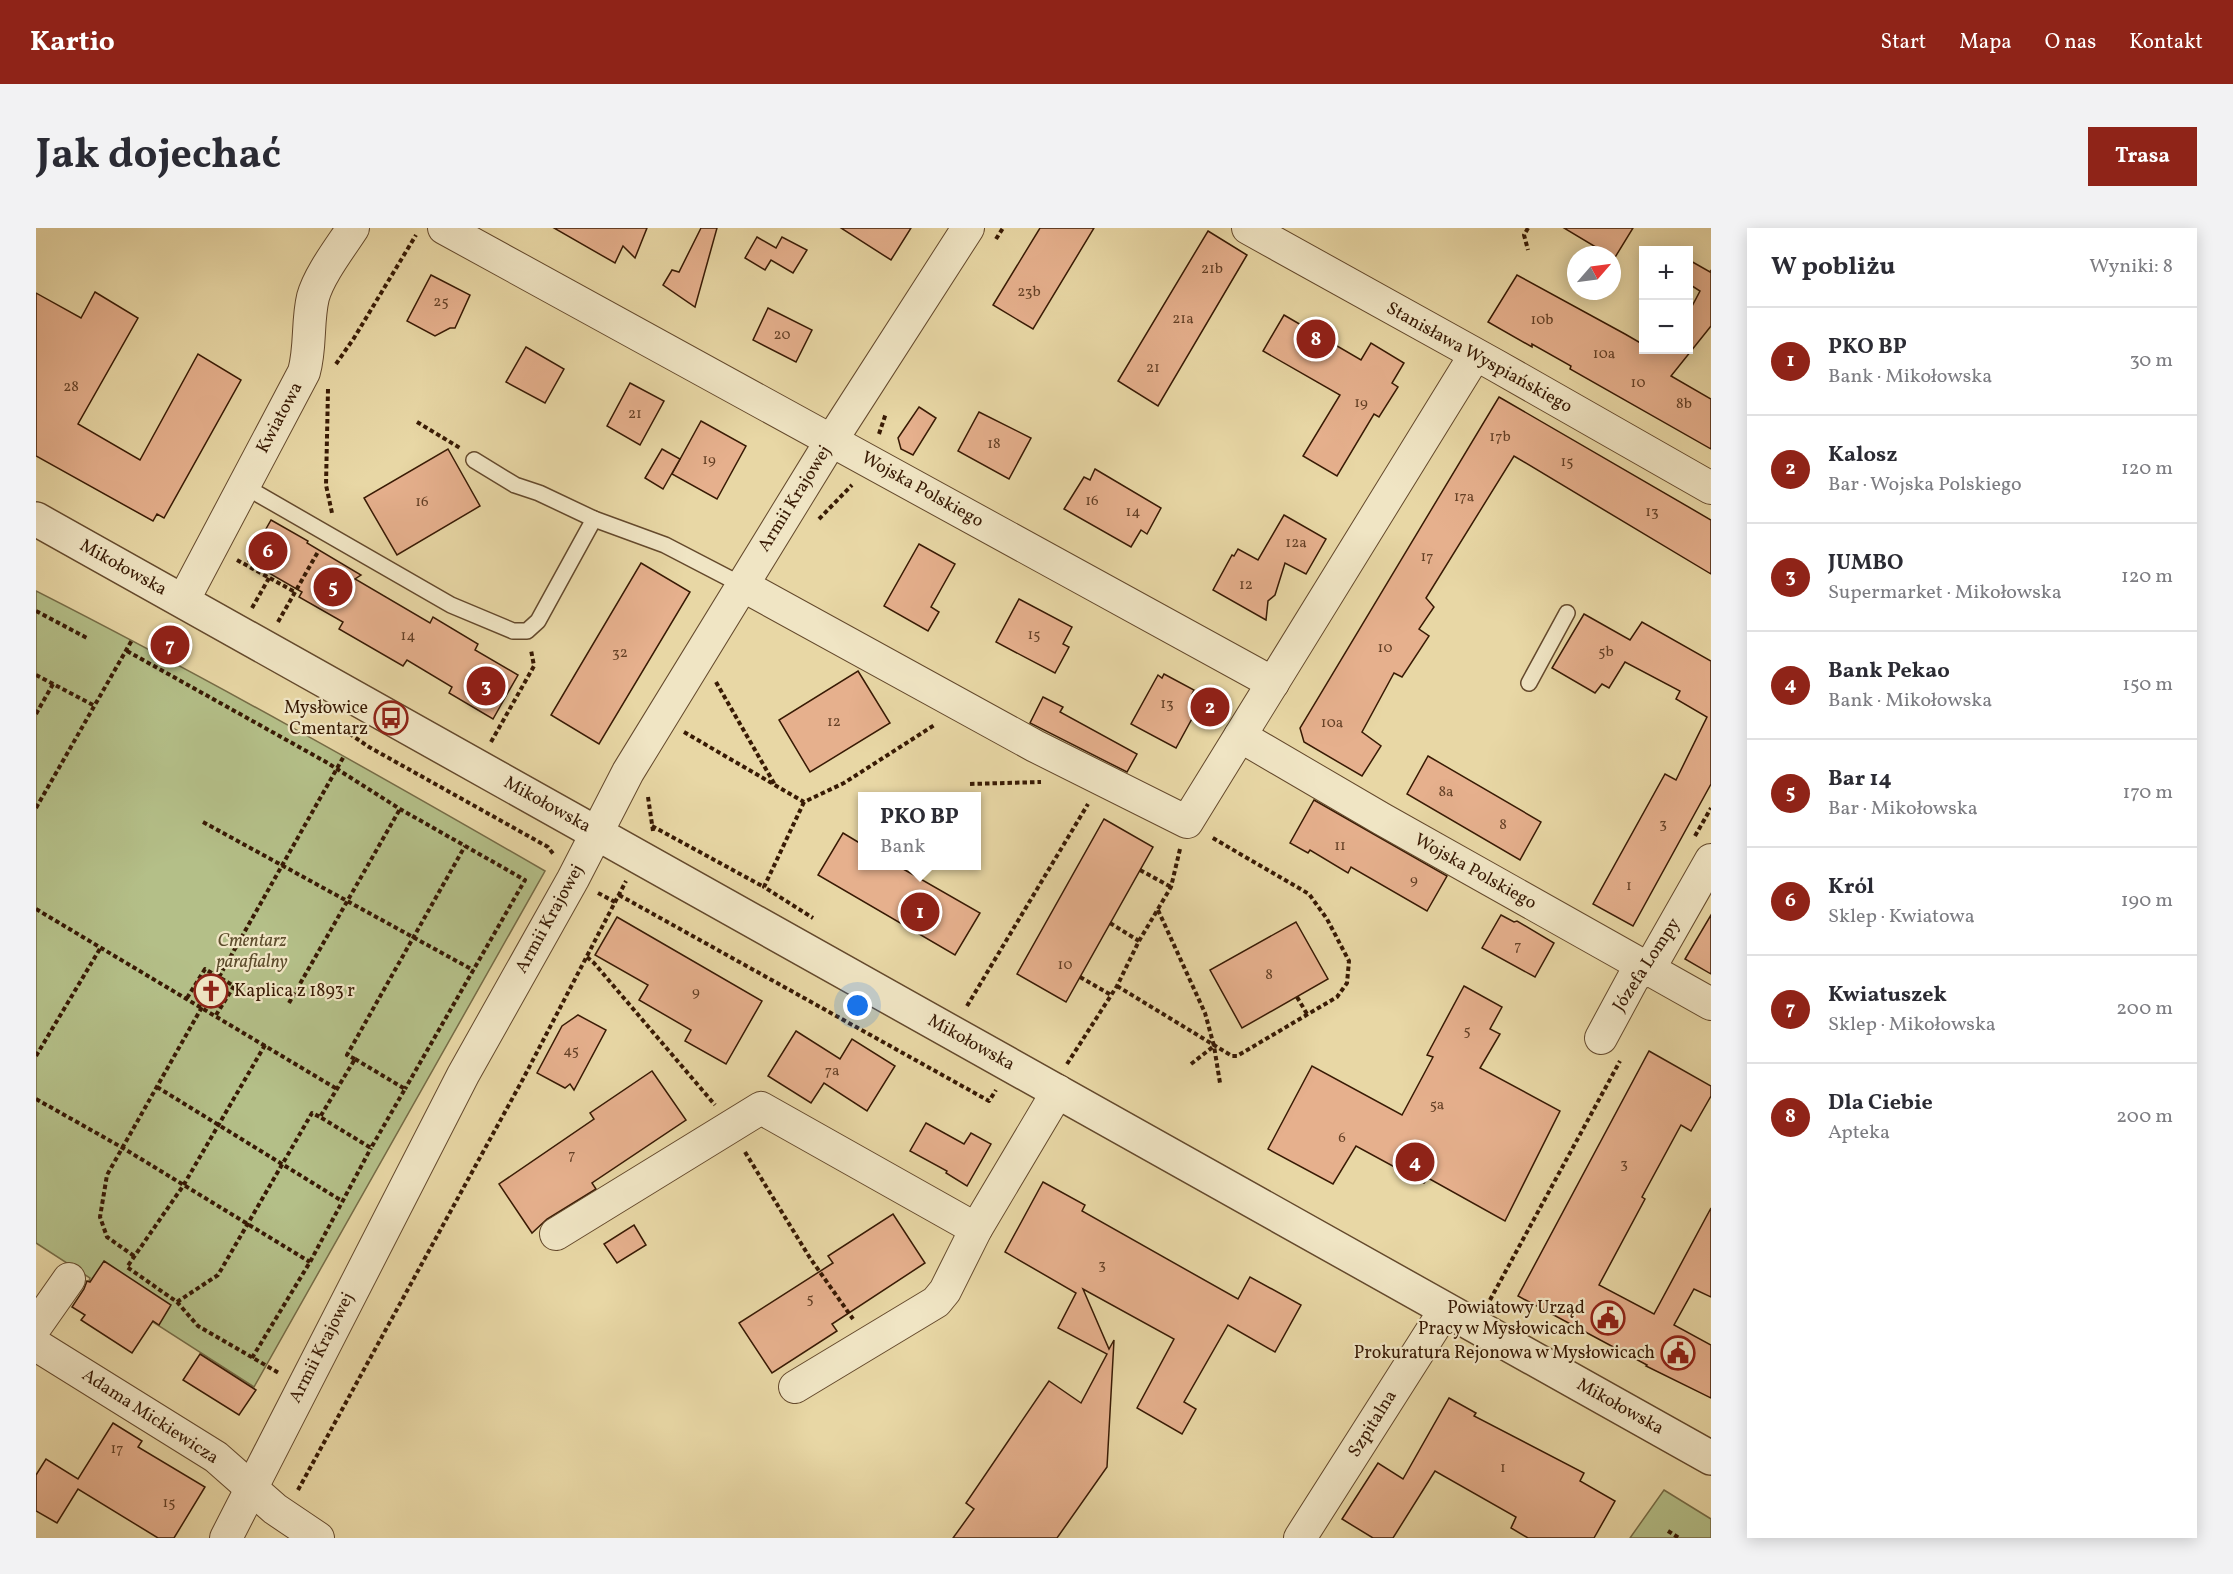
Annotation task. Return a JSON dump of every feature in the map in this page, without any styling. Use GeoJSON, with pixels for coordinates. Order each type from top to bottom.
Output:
{"type":"FeatureCollection","features":[{"type":"Feature","properties":{"kind":"street","name":"Kwiatowa"},"geometry":{"type":"LineString","coordinates":[[183,601],[304,372],[309,348],[313,296],[353,228]]}},
{"type":"Feature","properties":{"kind":"street","name":"Wojska Polskiego"},"geometry":{"type":"LineString","coordinates":[[444,228],[1273,683]]}},
{"type":"Feature","properties":{"kind":"street","name":"Armii Krajowej"},"geometry":{"type":"LineString","coordinates":[[226,1538],[463,1075],[573,879],[628,772],[831,441],[968,228]]}},
{"type":"Feature","properties":{"kind":"street","name":"Stanisława Wyspiańskiego"},"geometry":{"type":"LineString","coordinates":[[1248,228],[1711,488]]}},
{"type":"Feature","properties":{"kind":"street"},"geometry":{"type":"LineString","coordinates":[[742,585],[1035,746],[1187,822],[1475,355]]}},
{"type":"Feature","properties":{"kind":"street","name":"Mikołowska"},"geometry":{"type":"LineString","coordinates":[[36,519],[1009,1064],[1061,1080],[1444,1310],[1711,1458]]}},
{"type":"Feature","properties":{"kind":"street","name":"Wojska Polskiego"},"geometry":{"type":"LineString","coordinates":[[1240,736],[1382,819],[1711,1004]]}},
{"type":"Feature","properties":{"kind":"street","name":"Józefa Lompy"},"geometry":{"type":"LineString","coordinates":[[1612,1046],[1635,975],[1649,969],[1711,860]]}},
{"type":"Feature","properties":{"kind":"street"},"geometry":{"type":"LineString","coordinates":[[795,1387],[936,1302],[945,1291],[976,1229],[1061,1080]]}},
{"type":"Feature","properties":{"kind":"street"},"geometry":{"type":"LineString","coordinates":[[556,1234],[761,1108],[976,1229]]}},
{"type":"Feature","properties":{"kind":"street"},"geometry":{"type":"LineString","coordinates":[[36,1326],[69,1279]]}},
{"type":"Feature","properties":{"kind":"street","name":"Szpitalna"},"geometry":{"type":"LineString","coordinates":[[1300,1538],[1444,1310]]}},
{"type":"Feature","properties":{"kind":"street","name":"Adama Mickiewicza"},"geometry":{"type":"LineString","coordinates":[[36,1345],[216,1457],[275,1509],[318,1538]]}},
{"type":"Feature","properties":{"kind":"lane"},"geometry":{"type":"LineString","coordinates":[[470,456],[515,485],[539,493],[594,519],[665,545],[742,585]]}},
{"type":"Feature","properties":{"kind":"lane"},"geometry":{"type":"LineString","coordinates":[[244,486],[451,605],[513,631],[527,631],[538,621],[594,519]]}},
{"type":"Feature","properties":{"kind":"lane"},"geometry":{"type":"LineString","coordinates":[[1529,683],[1567,613]]}},
{"type":"Feature","properties":{"kind":"path"},"geometry":{"type":"LineString","coordinates":[[1528,228],[1524,235],[1528,250]]}},
{"type":"Feature","properties":{"kind":"path"},"geometry":{"type":"LineString","coordinates":[[331,371],[354,338],[413,239]]}},
{"type":"Feature","properties":{"kind":"path"},"geometry":{"type":"LineString","coordinates":[[278,623],[328,535],[332,514],[326,485],[327,386]]}},
{"type":"Feature","properties":{"kind":"path"},"geometry":{"type":"LineString","coordinates":[[417,422],[470,456]]}},
{"type":"Feature","properties":{"kind":"path"},"geometry":{"type":"LineString","coordinates":[[213,546],[295,592]]}},
{"type":"Feature","properties":{"kind":"path"},"geometry":{"type":"LineString","coordinates":[[251,610],[269,578]]}},
{"type":"Feature","properties":{"kind":"path"},"geometry":{"type":"LineString","coordinates":[[36,611],[87,638]]}},
{"type":"Feature","properties":{"kind":"path"},"geometry":{"type":"LineString","coordinates":[[491,743],[534,666],[527,631]]}},
{"type":"Feature","properties":{"kind":"path"},"geometry":{"type":"LineString","coordinates":[[36,808],[132,640]]}},
{"type":"Feature","properties":{"kind":"path"},"geometry":{"type":"LineString","coordinates":[[127,651],[336,768],[400,809],[525,880],[371,1148],[310,1262],[252,1358]]}},
{"type":"Feature","properties":{"kind":"path"},"geometry":{"type":"LineString","coordinates":[[700,654],[775,785]]}},
{"type":"Feature","properties":{"kind":"path"},"geometry":{"type":"LineString","coordinates":[[36,675],[95,706]]}},
{"type":"Feature","properties":{"kind":"path"},"geometry":{"type":"LineString","coordinates":[[36,714],[53,684]]}},
{"type":"Feature","properties":{"kind":"path"},"geometry":{"type":"LineString","coordinates":[[764,887],[804,802],[844,783],[964,706]]}},
{"type":"Feature","properties":{"kind":"path"},"geometry":{"type":"LineString","coordinates":[[661,717],[804,802]]}},
{"type":"Feature","properties":{"kind":"path"},"geometry":{"type":"LineString","coordinates":[[219,977],[344,756]]}},
{"type":"Feature","properties":{"kind":"path"},"geometry":{"type":"LineString","coordinates":[[963,1012],[1102,780]]}},
{"type":"Feature","properties":{"kind":"path"},"geometry":{"type":"LineString","coordinates":[[970,784],[1047,782]]}},
{"type":"Feature","properties":{"kind":"path"},"geometry":{"type":"LineString","coordinates":[[650,790],[648,800],[653,832]]}},
{"type":"Feature","properties":{"kind":"path"},"geometry":{"type":"LineString","coordinates":[[289,1003],[400,809]]}},
{"type":"Feature","properties":{"kind":"path"},"geometry":{"type":"LineString","coordinates":[[499,819],[548,848],[554,855],[555,862]]}},
{"type":"Feature","properties":{"kind":"path"},"geometry":{"type":"LineString","coordinates":[[203,822],[473,970]]}},
{"type":"Feature","properties":{"kind":"path"},"geometry":{"type":"LineString","coordinates":[[1061,1080],[1117,986],[1139,941],[1171,887],[1187,822],[1309,894],[1327,919],[1349,962],[1347,983],[1336,997],[1237,1056],[1232,1056],[1214,1046],[1117,986]]}},
{"type":"Feature","properties":{"kind":"path"},"geometry":{"type":"LineString","coordinates":[[652,826],[764,887],[820,922]]}},
{"type":"Feature","properties":{"kind":"path"},"geometry":{"type":"LineString","coordinates":[[405,1089],[347,1055],[465,846]]}},
{"type":"Feature","properties":{"kind":"path"},"geometry":{"type":"LineString","coordinates":[[1140,870],[1171,887]]}},
{"type":"Feature","properties":{"kind":"path"},"geometry":{"type":"LineString","coordinates":[[293,1499],[513,1096],[626,881]]}},
{"type":"Feature","properties":{"kind":"path"},"geometry":{"type":"LineString","coordinates":[[619,895],[990,1101],[1009,1064]]}},
{"type":"Feature","properties":{"kind":"path"},"geometry":{"type":"LineString","coordinates":[[36,909],[337,1089]]}},
{"type":"Feature","properties":{"kind":"path"},"geometry":{"type":"LineString","coordinates":[[1158,910],[1205,1013],[1214,1046],[1220,1083]]}},
{"type":"Feature","properties":{"kind":"path"},"geometry":{"type":"LineString","coordinates":[[1110,923],[1139,941]]}},
{"type":"Feature","properties":{"kind":"path"},"geometry":{"type":"LineString","coordinates":[[36,1056],[101,947]]}},
{"type":"Feature","properties":{"kind":"path"},"geometry":{"type":"LineString","coordinates":[[187,998],[206,969],[234,986],[216,1015]]}},
{"type":"Feature","properties":{"kind":"path"},"geometry":{"type":"LineString","coordinates":[[1080,977],[1111,995]]}},
{"type":"Feature","properties":{"kind":"path"},"geometry":{"type":"LineString","coordinates":[[1297,997],[1307,1014]]}},
{"type":"Feature","properties":{"kind":"path"},"geometry":{"type":"LineString","coordinates":[[135,1256],[107,1237],[100,1217],[107,1175],[202,1007]]}},
{"type":"Feature","properties":{"kind":"path"},"geometry":{"type":"LineString","coordinates":[[265,1045],[183,1186],[127,1268],[177,1302],[198,1326],[287,1377]]}},
{"type":"Feature","properties":{"kind":"path"},"geometry":{"type":"LineString","coordinates":[[1191,1064],[1214,1046]]}},
{"type":"Feature","properties":{"kind":"path"},"geometry":{"type":"LineString","coordinates":[[1486,1333],[1493,1318],[1489,1302],[1612,1046]]}},
{"type":"Feature","properties":{"kind":"path"},"geometry":{"type":"LineString","coordinates":[[320,1117],[355,1059]]}},
{"type":"Feature","properties":{"kind":"path"},"geometry":{"type":"LineString","coordinates":[[157,1088],[342,1201]]}},
{"type":"Feature","properties":{"kind":"path"},"geometry":{"type":"LineString","coordinates":[[36,1099],[123,1148],[310,1262]]}},
{"type":"Feature","properties":{"kind":"path"},"geometry":{"type":"LineString","coordinates":[[177,1302],[218,1275],[312,1113],[371,1148]]}},
{"type":"Feature","properties":{"kind":"path"},"geometry":{"type":"LineString","coordinates":[[1668,1531],[1679,1538]]}},
{"type":"Feature","properties":{"kind":"green space","name":"Cmentarz parafialny"},"geometry":{"type":"Polygon","coordinates":[[[36,591],[165,658],[545,871],[254,1387],[89,1281],[90,1278],[36,1243],[36,591]]]}},
{"type":"Feature","properties":{"kind":"green space"},"geometry":{"type":"Polygon","coordinates":[[[1664,1490],[1711,1519],[1711,1538],[1630,1538],[1664,1490]]]}},
{"type":"Feature","properties":{"kind":"building"},"geometry":{"type":"Polygon","coordinates":[[[554,228],[647,228],[635,258],[623,246],[615,263],[554,228]]]}},
{"type":"Feature","properties":{"kind":"building"},"geometry":{"type":"Polygon","coordinates":[[[701,228],[717,228],[695,307],[663,285],[672,270],[679,272],[701,228]]]}},
{"type":"Feature","properties":{"kind":"building"},"geometry":{"type":"Polygon","coordinates":[[[841,228],[911,228],[891,260],[841,228]]]}},
{"type":"Feature","properties":{"kind":"building"},"geometry":{"type":"Polygon","coordinates":[[[1040,228],[1094,228],[1033,329],[993,305],[1040,228]]]}},
{"type":"Feature","properties":{"kind":"building"},"geometry":{"type":"Polygon","coordinates":[[[1564,228],[1633,228],[1621,248],[1594,246],[1564,228]]]}},
{"type":"Feature","properties":{"kind":"building"},"geometry":{"type":"Polygon","coordinates":[[[1208,231],[1247,255],[1158,406],[1118,381],[1208,231]]]}},
{"type":"Feature","properties":{"kind":"building"},"geometry":{"type":"Polygon","coordinates":[[[757,237],[776,248],[782,237],[807,250],[793,273],[771,260],[765,270],[745,258],[757,237]]]}},
{"type":"Feature","properties":{"kind":"building"},"geometry":{"type":"Polygon","coordinates":[[[1693,262],[1710,272],[1711,270],[1711,326],[1693,348],[1693,304],[1700,291],[1693,287],[1693,262]]]}},
{"type":"Feature","properties":{"kind":"building"},"geometry":{"type":"Polygon","coordinates":[[[431,275],[470,295],[455,328],[450,328],[435,336],[407,321],[431,275]]]}},
{"type":"Feature","properties":{"kind":"building"},"geometry":{"type":"Polygon","coordinates":[[[1517,275],[1639,342],[1639,354],[1689,354],[1671,376],[1711,399],[1711,449],[1570,369],[1571,366],[1488,322],[1517,275]]]}},
{"type":"Feature","properties":{"kind":"building"},"geometry":{"type":"Polygon","coordinates":[[[95,292],[138,318],[78,424],[140,460],[198,354],[241,380],[164,518],[157,514],[153,521],[36,456],[36,293],[81,318],[95,292]]]}},
{"type":"Feature","properties":{"kind":"building"},"geometry":{"type":"Polygon","coordinates":[[[768,308],[812,330],[796,362],[753,340],[768,308]]]}},
{"type":"Feature","properties":{"kind":"building"},"geometry":{"type":"Polygon","coordinates":[[[1284,315],[1361,360],[1371,343],[1404,363],[1392,383],[1398,387],[1379,417],[1374,414],[1337,476],[1303,456],[1340,395],[1263,351],[1284,315]]]}},
{"type":"Feature","properties":{"kind":"building"},"geometry":{"type":"Polygon","coordinates":[[[526,347],[564,369],[545,403],[506,382],[526,347]]]}},
{"type":"Feature","properties":{"kind":"building"},"geometry":{"type":"Polygon","coordinates":[[[630,383],[664,401],[640,445],[607,426],[630,383]]]}},
{"type":"Feature","properties":{"kind":"building"},"geometry":{"type":"Polygon","coordinates":[[[1499,397],[1711,520],[1711,574],[1514,456],[1426,598],[1434,607],[1419,629],[1429,636],[1402,677],[1394,673],[1362,732],[1381,746],[1362,776],[1304,742],[1300,728],[1499,397]]]}},
{"type":"Feature","properties":{"kind":"building"},"geometry":{"type":"Polygon","coordinates":[[[919,407],[936,418],[913,455],[901,449],[898,438],[919,407]]]}},
{"type":"Feature","properties":{"kind":"building"},"geometry":{"type":"Polygon","coordinates":[[[979,412],[1031,438],[1009,479],[958,451],[979,412]]]}},
{"type":"Feature","properties":{"kind":"building"},"geometry":{"type":"Polygon","coordinates":[[[701,421],[746,446],[717,499],[672,474],[701,421]]]}},
{"type":"Feature","properties":{"kind":"building"},"geometry":{"type":"Polygon","coordinates":[[[448,449],[480,506],[397,555],[364,498],[448,449]]]}},
{"type":"Feature","properties":{"kind":"building"},"geometry":{"type":"Polygon","coordinates":[[[662,449],[680,459],[663,489],[645,478],[662,449]]]}},
{"type":"Feature","properties":{"kind":"building"},"geometry":{"type":"Polygon","coordinates":[[[1095,469],[1161,508],[1147,534],[1141,530],[1131,547],[1064,509],[1084,477],[1090,480],[1095,469]]]}},
{"type":"Feature","properties":{"kind":"building"},"geometry":{"type":"Polygon","coordinates":[[[1284,515],[1326,539],[1306,574],[1285,563],[1275,595],[1268,601],[1266,620],[1213,590],[1232,555],[1234,556],[1238,549],[1258,560],[1284,515]]]}},
{"type":"Feature","properties":{"kind":"building"},"geometry":{"type":"Polygon","coordinates":[[[271,520],[361,575],[355,579],[430,623],[433,617],[478,644],[475,650],[518,675],[493,719],[449,693],[452,687],[407,660],[403,666],[339,629],[343,622],[299,597],[302,592],[248,561],[271,520]]]}},
{"type":"Feature","properties":{"kind":"building"},"geometry":{"type":"Polygon","coordinates":[[[919,544],[955,564],[931,607],[939,612],[928,631],[884,606],[919,544]]]}},
{"type":"Feature","properties":{"kind":"building"},"geometry":{"type":"Polygon","coordinates":[[[641,563],[690,592],[599,744],[551,715],[641,563]]]}},
{"type":"Feature","properties":{"kind":"building"},"geometry":{"type":"Polygon","coordinates":[[[1019,599],[1072,627],[1063,644],[1069,647],[1055,673],[996,642],[1019,599]]]}},
{"type":"Feature","properties":{"kind":"building"},"geometry":{"type":"Polygon","coordinates":[[[1584,614],[1630,640],[1642,622],[1711,661],[1711,784],[1633,926],[1593,904],[1665,774],[1676,780],[1707,717],[1676,699],[1680,691],[1625,662],[1609,688],[1602,684],[1595,693],[1552,668],[1584,614]]]}},
{"type":"Feature","properties":{"kind":"building"},"geometry":{"type":"Polygon","coordinates":[[[858,671],[890,723],[810,772],[779,720],[858,671]]]}},
{"type":"Feature","properties":{"kind":"building"},"geometry":{"type":"Polygon","coordinates":[[[1164,674],[1194,690],[1192,694],[1197,697],[1189,711],[1194,715],[1176,748],[1131,724],[1158,675],[1162,678],[1164,674]]]}},
{"type":"Feature","properties":{"kind":"building"},"geometry":{"type":"Polygon","coordinates":[[[1043,697],[1063,707],[1060,712],[1137,754],[1127,772],[1030,723],[1043,697]]]}},
{"type":"Feature","properties":{"kind":"building"},"geometry":{"type":"Polygon","coordinates":[[[1428,756],[1541,822],[1520,860],[1407,794],[1428,756]]]}},
{"type":"Feature","properties":{"kind":"building"},"geometry":{"type":"Polygon","coordinates":[[[1314,800],[1447,876],[1427,911],[1351,867],[1348,873],[1310,850],[1308,853],[1290,843],[1314,800]]]}},
{"type":"Feature","properties":{"kind":"building"},"geometry":{"type":"Polygon","coordinates":[[[1104,819],[1153,847],[1066,1002],[1017,974],[1104,819]]]}},
{"type":"Feature","properties":{"kind":"building"},"geometry":{"type":"Polygon","coordinates":[[[843,833],[858,842],[858,870],[905,870],[980,913],[955,955],[818,875],[843,833]]]}},
{"type":"Feature","properties":{"kind":"building"},"geometry":{"type":"Polygon","coordinates":[[[1501,915],[1514,922],[1517,921],[1554,943],[1535,977],[1482,948],[1501,915]]]}},
{"type":"Feature","properties":{"kind":"building"},"geometry":{"type":"Polygon","coordinates":[[[1711,915],[1711,974],[1685,959],[1711,915]]]}},
{"type":"Feature","properties":{"kind":"building"},"geometry":{"type":"Polygon","coordinates":[[[617,917],[762,1001],[726,1064],[685,1041],[691,1030],[639,1000],[648,985],[595,955],[617,917]]]}},
{"type":"Feature","properties":{"kind":"building"},"geometry":{"type":"Polygon","coordinates":[[[1296,922],[1328,979],[1242,1028],[1210,970],[1296,922]]]}},
{"type":"Feature","properties":{"kind":"building","name":"Kaplica z 1893 r"},"geometry":{"type":"Polygon","coordinates":[[[206,977],[226,987],[215,1006],[195,996],[206,977]]]}},
{"type":"Feature","properties":{"kind":"building"},"geometry":{"type":"Polygon","coordinates":[[[1464,986],[1502,1007],[1490,1029],[1500,1034],[1480,1068],[1560,1111],[1505,1221],[1428,1178],[1424,1183],[1356,1146],[1333,1184],[1268,1149],[1312,1066],[1402,1115],[1433,1057],[1427,1055],[1464,986]]]}},
{"type":"Feature","properties":{"kind":"building"},"geometry":{"type":"Polygon","coordinates":[[[578,1015],[606,1030],[574,1090],[570,1084],[565,1088],[537,1073],[562,1026],[578,1015]]]}},
{"type":"Feature","properties":{"kind":"building"},"geometry":{"type":"Polygon","coordinates":[[[796,1031],[840,1059],[852,1039],[895,1066],[867,1111],[824,1083],[811,1103],[768,1076],[796,1031]]]}},
{"type":"Feature","properties":{"kind":"building"},"geometry":{"type":"Polygon","coordinates":[[[1649,1051],[1711,1086],[1711,1096],[1691,1131],[1681,1125],[1642,1197],[1645,1199],[1599,1285],[1654,1314],[1711,1208],[1711,1297],[1694,1289],[1674,1325],[1711,1345],[1711,1398],[1646,1366],[1518,1296],[1649,1051]]]}},
{"type":"Feature","properties":{"kind":"building"},"geometry":{"type":"Polygon","coordinates":[[[652,1071],[686,1120],[592,1183],[596,1189],[547,1219],[532,1233],[499,1184],[594,1119],[590,1113],[652,1071]]]}},
{"type":"Feature","properties":{"kind":"building"},"geometry":{"type":"Polygon","coordinates":[[[926,1123],[964,1144],[971,1133],[991,1144],[967,1186],[946,1173],[947,1171],[910,1151],[926,1123]]]}},
{"type":"Feature","properties":{"kind":"building"},"geometry":{"type":"Polygon","coordinates":[[[1043,1182],[1085,1205],[1082,1211],[1238,1299],[1250,1277],[1301,1305],[1275,1352],[1228,1325],[1184,1402],[1196,1409],[1182,1434],[1137,1408],[1174,1339],[1083,1289],[1109,1349],[1114,1340],[1107,1467],[1057,1538],[953,1538],[974,1509],[966,1503],[1049,1381],[1081,1403],[1107,1354],[1058,1328],[1076,1293],[1005,1252],[1043,1182]]]}},
{"type":"Feature","properties":{"kind":"building"},"geometry":{"type":"Polygon","coordinates":[[[893,1214],[925,1263],[832,1324],[837,1331],[772,1373],[739,1323],[833,1263],[828,1256],[893,1214]]]}},
{"type":"Feature","properties":{"kind":"building"},"geometry":{"type":"Polygon","coordinates":[[[634,1225],[646,1245],[617,1263],[604,1244],[634,1225]]]}},
{"type":"Feature","properties":{"kind":"building"},"geometry":{"type":"Polygon","coordinates":[[[104,1261],[171,1305],[159,1325],[153,1321],[132,1353],[81,1320],[85,1315],[72,1307],[87,1281],[90,1282],[104,1261]]]}},
{"type":"Feature","properties":{"kind":"building"},"geometry":{"type":"Polygon","coordinates":[[[200,1354],[256,1390],[239,1415],[183,1380],[200,1354]]]}},
{"type":"Feature","properties":{"kind":"building"},"geometry":{"type":"Polygon","coordinates":[[[1449,1398],[1476,1413],[1474,1416],[1584,1473],[1580,1481],[1615,1501],[1594,1538],[1528,1538],[1511,1528],[1516,1517],[1435,1471],[1393,1538],[1373,1538],[1342,1519],[1378,1463],[1403,1479],[1449,1398]]]}},
{"type":"Feature","properties":{"kind":"building"},"geometry":{"type":"Polygon","coordinates":[[[113,1423],[142,1441],[138,1447],[205,1487],[174,1538],[158,1538],[78,1489],[57,1523],[36,1511],[36,1475],[46,1459],[78,1479],[113,1423]]]}},
{"type":"Feature","properties":{"kind":"place","name":"Dla Ciebie"},"geometry":{"type":"Point","coordinates":[1316,339]}},
{"type":"Feature","properties":{"kind":"place","name":"Król"},"geometry":{"type":"Point","coordinates":[268,551]}},
{"type":"Feature","properties":{"kind":"place","name":"Bar 14"},"geometry":{"type":"Point","coordinates":[333,587]}},
{"type":"Feature","properties":{"kind":"place","name":"Kwiatuszek"},"geometry":{"type":"Point","coordinates":[170,645]}},
{"type":"Feature","properties":{"kind":"place","name":"JUMBO"},"geometry":{"type":"Point","coordinates":[486,686]}},
{"type":"Feature","properties":{"kind":"place","name":"Kalosz"},"geometry":{"type":"Point","coordinates":[1210,707]}},
{"type":"Feature","properties":{"kind":"place","name":"Mysłowice Cmentarz"},"geometry":{"type":"Point","coordinates":[391,718]}},
{"type":"Feature","properties":{"kind":"place","name":"PKO BP"},"geometry":{"type":"Point","coordinates":[920,912]}},
{"type":"Feature","properties":{"kind":"place","name":"Kaplica z 1893 r"},"geometry":{"type":"Point","coordinates":[211,991]}},
{"type":"Feature","properties":{"kind":"place","name":"Bank Pekao"},"geometry":{"type":"Point","coordinates":[1415,1162]}},
{"type":"Feature","properties":{"kind":"place","name":"Powiatowy Urząd Pracy w Mysłowicach"},"geometry":{"type":"Point","coordinates":[1608,1318]}},
{"type":"Feature","properties":{"kind":"place","name":"Prokuratura Rejonowa w Mysłowicach"},"geometry":{"type":"Point","coordinates":[1678,1353]}}]}
